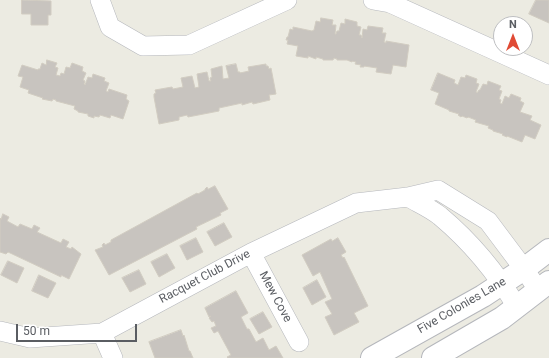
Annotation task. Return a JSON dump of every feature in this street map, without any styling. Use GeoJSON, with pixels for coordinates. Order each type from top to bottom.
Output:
{"type":"FeatureCollection","features":[{"type":"Feature","properties":{"kind":"street"},"geometry":{"type":"LineString","coordinates":[[100,0],[110,27],[143,46],[189,45],[287,0]]}},
{"type":"Feature","properties":{"kind":"street"},"geometry":{"type":"LineString","coordinates":[[384,1],[549,75]]}},
{"type":"Feature","properties":{"kind":"street","name":"Racquet Club Drive"},"geometry":{"type":"LineString","coordinates":[[0,331],[30,338],[102,333],[251,253],[356,203],[408,197],[438,190],[488,221],[524,269],[544,286]]}},
{"type":"Feature","properties":{"kind":"street"},"geometry":{"type":"LineString","coordinates":[[408,197],[439,215],[480,254],[503,284],[517,307]]}},
{"type":"Feature","properties":{"kind":"street","name":"Five Colonies Lane"},"geometry":{"type":"LineString","coordinates":[[372,358],[503,284],[549,250]]}},
{"type":"Feature","properties":{"kind":"street","name":"Mew Cove"},"geometry":{"type":"LineString","coordinates":[[251,253],[299,342]]}},
{"type":"Feature","properties":{"kind":"street"},"geometry":{"type":"LineString","coordinates":[[433,358],[502,318],[544,286]]}},
{"type":"Feature","properties":{"kind":"street"},"geometry":{"type":"LineString","coordinates":[[102,333],[113,358]]}},
{"type":"Feature","properties":{"kind":"building"},"geometry":{"type":"Polygon","coordinates":[[[22,0],[51,1],[51,15],[48,15],[48,25],[31,25],[31,14],[22,14],[22,0]]]}},
{"type":"Feature","properties":{"kind":"building"},"geometry":{"type":"Polygon","coordinates":[[[536,0],[549,0],[549,23],[529,14],[536,0]]]}},
{"type":"Feature","properties":{"kind":"building"},"geometry":{"type":"Polygon","coordinates":[[[321,18],[333,20],[332,25],[336,25],[335,34],[339,31],[341,23],[345,24],[345,19],[357,22],[357,26],[361,27],[359,35],[361,35],[362,38],[363,29],[367,30],[368,26],[383,28],[382,33],[386,33],[384,42],[386,43],[386,41],[409,45],[406,67],[393,65],[391,74],[376,72],[377,68],[364,66],[360,67],[361,65],[355,64],[356,62],[347,60],[337,60],[334,58],[333,60],[323,60],[316,57],[316,59],[308,56],[308,58],[296,56],[298,46],[287,44],[288,40],[286,40],[290,29],[293,30],[293,27],[312,31],[314,30],[316,21],[320,22],[321,18]]]}},
{"type":"Feature","properties":{"kind":"building"},"geometry":{"type":"Polygon","coordinates":[[[47,60],[57,63],[55,67],[58,68],[56,75],[60,76],[61,73],[64,74],[66,67],[70,68],[72,63],[83,67],[82,71],[86,73],[83,80],[85,81],[85,85],[88,77],[92,78],[93,74],[105,78],[104,81],[109,83],[106,91],[108,92],[109,89],[127,95],[126,99],[129,101],[123,119],[111,115],[110,118],[100,115],[99,117],[94,116],[94,118],[88,116],[88,114],[78,112],[74,109],[75,106],[53,99],[52,101],[42,99],[43,98],[28,93],[29,90],[20,87],[23,77],[18,76],[22,65],[38,70],[40,69],[42,63],[46,65],[47,60]]]}},
{"type":"Feature","properties":{"kind":"building"},"geometry":{"type":"Polygon","coordinates":[[[236,64],[238,72],[240,73],[249,71],[248,67],[266,64],[269,69],[271,68],[276,94],[269,95],[270,100],[253,104],[252,102],[242,105],[242,103],[219,108],[219,111],[188,117],[187,115],[179,117],[179,120],[159,124],[154,97],[154,94],[156,93],[155,90],[183,87],[181,78],[192,76],[195,88],[199,87],[197,74],[207,72],[209,81],[211,81],[211,69],[222,66],[223,79],[229,78],[226,66],[236,64]]]}},
{"type":"Feature","properties":{"kind":"building"},"geometry":{"type":"Polygon","coordinates":[[[438,73],[455,80],[454,83],[458,85],[461,77],[465,78],[466,75],[477,79],[476,83],[479,84],[477,93],[483,84],[487,85],[488,81],[501,86],[499,90],[502,91],[499,99],[501,100],[500,103],[502,104],[505,96],[509,98],[511,94],[521,98],[520,101],[524,103],[520,112],[532,116],[530,120],[541,125],[535,139],[525,135],[522,142],[507,137],[488,128],[489,126],[475,122],[476,120],[468,117],[461,117],[458,115],[459,114],[435,104],[439,93],[431,90],[438,73]]]}},
{"type":"Feature","properties":{"kind":"building"},"geometry":{"type":"Polygon","coordinates":[[[215,186],[228,209],[220,213],[221,215],[196,227],[197,229],[109,275],[95,250],[103,247],[102,245],[104,243],[105,245],[111,242],[111,240],[197,193],[198,194],[207,187],[208,189],[215,186]]]}},
{"type":"Feature","properties":{"kind":"building"},"geometry":{"type":"Polygon","coordinates":[[[3,214],[9,217],[7,221],[18,227],[20,224],[32,229],[34,225],[40,228],[37,232],[61,243],[63,239],[69,242],[66,247],[71,249],[72,247],[81,254],[69,279],[61,275],[61,277],[8,252],[6,254],[0,252],[0,218],[1,219],[3,214]]]}},
{"type":"Feature","properties":{"kind":"building"},"geometry":{"type":"Polygon","coordinates":[[[224,223],[232,237],[215,246],[207,232],[224,223]]]}},
{"type":"Feature","properties":{"kind":"building"},"geometry":{"type":"Polygon","coordinates":[[[196,238],[203,252],[187,260],[180,246],[196,238]]]}},
{"type":"Feature","properties":{"kind":"building"},"geometry":{"type":"Polygon","coordinates":[[[338,238],[346,252],[341,255],[343,258],[344,257],[368,306],[354,313],[359,322],[334,335],[325,317],[332,314],[325,302],[332,299],[320,272],[313,276],[302,255],[331,239],[332,241],[338,238]]]}},
{"type":"Feature","properties":{"kind":"building"},"geometry":{"type":"Polygon","coordinates":[[[167,254],[175,268],[159,277],[151,262],[167,254]]]}},
{"type":"Feature","properties":{"kind":"building"},"geometry":{"type":"Polygon","coordinates":[[[8,261],[24,268],[17,283],[1,275],[8,261]]]}},
{"type":"Feature","properties":{"kind":"building"},"geometry":{"type":"Polygon","coordinates":[[[139,270],[146,284],[130,292],[122,278],[139,270]]]}},
{"type":"Feature","properties":{"kind":"building"},"geometry":{"type":"Polygon","coordinates":[[[39,275],[56,283],[48,298],[32,291],[39,275]]]}},
{"type":"Feature","properties":{"kind":"building"},"geometry":{"type":"Polygon","coordinates":[[[317,280],[326,297],[312,305],[303,288],[317,280]]]}},
{"type":"Feature","properties":{"kind":"building"},"geometry":{"type":"Polygon","coordinates":[[[236,291],[248,313],[241,317],[256,342],[263,338],[269,350],[276,346],[283,358],[227,357],[231,355],[218,331],[214,333],[211,328],[216,326],[214,321],[212,322],[209,318],[211,316],[209,317],[205,308],[236,291]]]}},
{"type":"Feature","properties":{"kind":"building"},"geometry":{"type":"Polygon","coordinates":[[[263,312],[272,327],[259,334],[250,319],[263,312]]]}},
{"type":"Feature","properties":{"kind":"building"},"geometry":{"type":"Polygon","coordinates":[[[181,330],[193,358],[155,358],[149,342],[181,330]]]}}]}
